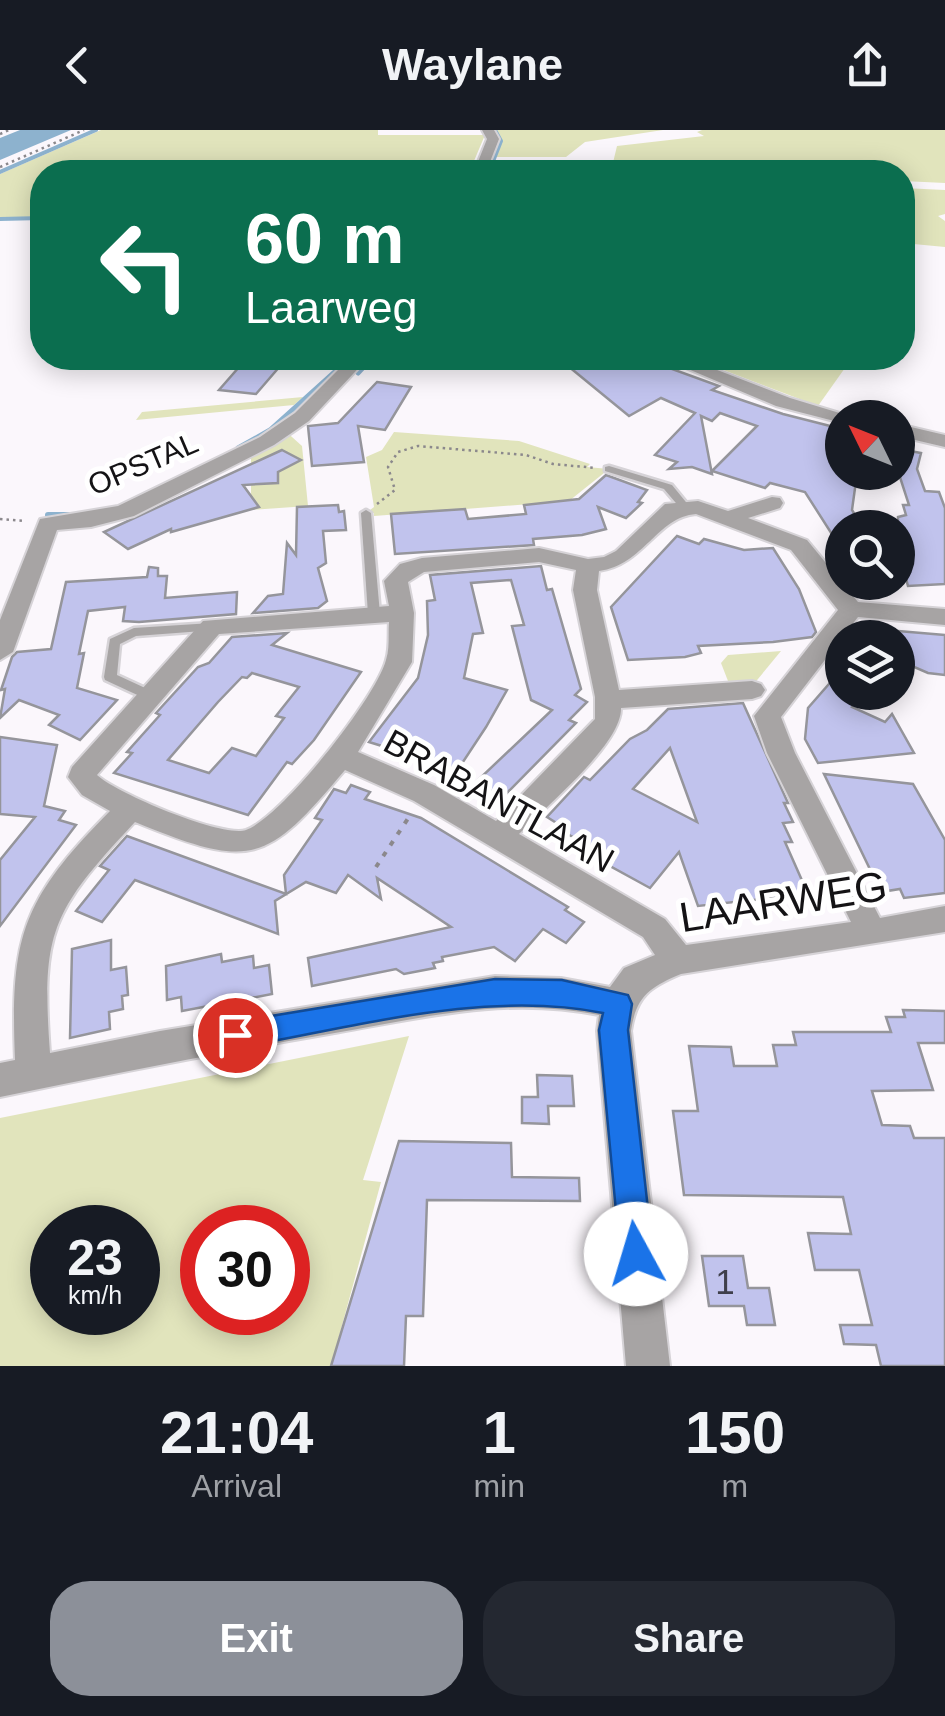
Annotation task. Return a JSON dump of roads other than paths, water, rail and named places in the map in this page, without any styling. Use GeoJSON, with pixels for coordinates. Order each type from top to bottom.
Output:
{"type":"FeatureCollection","features":[{"type":"Feature","properties":{"kind":"street"},"geometry":{"type":"LineString","coordinates":[[484,160],[492,139],[488,130]]}},
{"type":"Feature","properties":{"kind":"street","name":"OPSTAL"},"geometry":{"type":"LineString","coordinates":[[0,652],[48,524],[91,520],[126,511],[266,440],[302,417],[347,370]]}},
{"type":"Feature","properties":{"kind":"street"},"geometry":{"type":"LineString","coordinates":[[703,370],[784,402],[825,412]]}},
{"type":"Feature","properties":{"kind":"street"},"geometry":{"type":"LineString","coordinates":[[915,434],[945,441]]}},
{"type":"Feature","properties":{"kind":"street"},"geometry":{"type":"LineString","coordinates":[[731,517],[772,503]]}},
{"type":"Feature","properties":{"kind":"street"},"geometry":{"type":"LineString","coordinates":[[396,582],[408,569],[422,565],[539,555],[588,566],[610,563],[624,556],[665,515],[698,506],[799,545],[841,601],[852,609],[945,617]]}},
{"type":"Feature","properties":{"kind":"street"},"geometry":{"type":"LineString","coordinates":[[499,836],[592,742],[608,720],[608,697],[585,590],[588,566]]}},
{"type":"Feature","properties":{"kind":"street","name":"BRABANTLAAN"},"geometry":{"type":"LineString","coordinates":[[396,582],[402,612],[399,662],[341,756],[424,794],[654,928],[678,960]]}},
{"type":"Feature","properties":{"kind":"street"},"geometry":{"type":"LineString","coordinates":[[852,609],[767,716],[781,752],[872,933]]}},
{"type":"Feature","properties":{"kind":"street"},"geometry":{"type":"LineString","coordinates":[[341,756],[274,829],[260,839],[227,842],[130,808],[88,788],[82,777],[86,766],[212,627],[402,612]]}},
{"type":"Feature","properties":{"kind":"street"},"geometry":{"type":"LineString","coordinates":[[608,697],[630,700],[752,690]]}},
{"type":"Feature","properties":{"kind":"street"},"geometry":{"type":"LineString","coordinates":[[33,1071],[30,980],[41,919],[61,885],[130,808]]}},
{"type":"Feature","properties":{"kind":"street","name":"LAARWEG"},"geometry":{"type":"LineString","coordinates":[[618,1004],[636,978],[678,960],[945,919]]}},
{"type":"Feature","properties":{"kind":"street"},"geometry":{"type":"LineString","coordinates":[[0,1080],[33,1071],[495,992],[562,992],[618,1004],[614,1030],[648,1366]]}},
{"type":"Feature","properties":{"kind":"lane"},"geometry":{"type":"LineString","coordinates":[[609,469],[668,487],[685,507]]}},
{"type":"Feature","properties":{"kind":"lane"},"geometry":{"type":"LineString","coordinates":[[366,514],[374,614]]}},
{"type":"Feature","properties":{"kind":"lane"},"geometry":{"type":"LineString","coordinates":[[369,582],[396,582]]}},
{"type":"Feature","properties":{"kind":"lane"},"geometry":{"type":"LineString","coordinates":[[151,696],[110,678],[114,642],[121,635],[134,632],[212,627]]}},
{"type":"Feature","properties":{"kind":"water"},"geometry":{"type":"Polygon","coordinates":[[[20,130],[71,130],[0,160],[0,138],[20,130]]]}},
{"type":"Feature","properties":{"kind":"waterway"},"geometry":{"type":"LineString","coordinates":[[0,172],[96,130]]}},
{"type":"Feature","properties":{"kind":"waterway"},"geometry":{"type":"LineString","coordinates":[[494,160],[501,141],[495,130]]}},
{"type":"Feature","properties":{"kind":"waterway"},"geometry":{"type":"LineString","coordinates":[[0,219],[30,218]]}},
{"type":"Feature","properties":{"kind":"waterway"},"geometry":{"type":"LineString","coordinates":[[238,448],[270,430],[337,370]]}},
{"type":"Feature","properties":{"kind":"waterway"},"geometry":{"type":"LineString","coordinates":[[358,373],[361,370]]}},
{"type":"Feature","properties":{"kind":"waterway"},"geometry":{"type":"LineString","coordinates":[[48,515],[73,515]]}}]}
